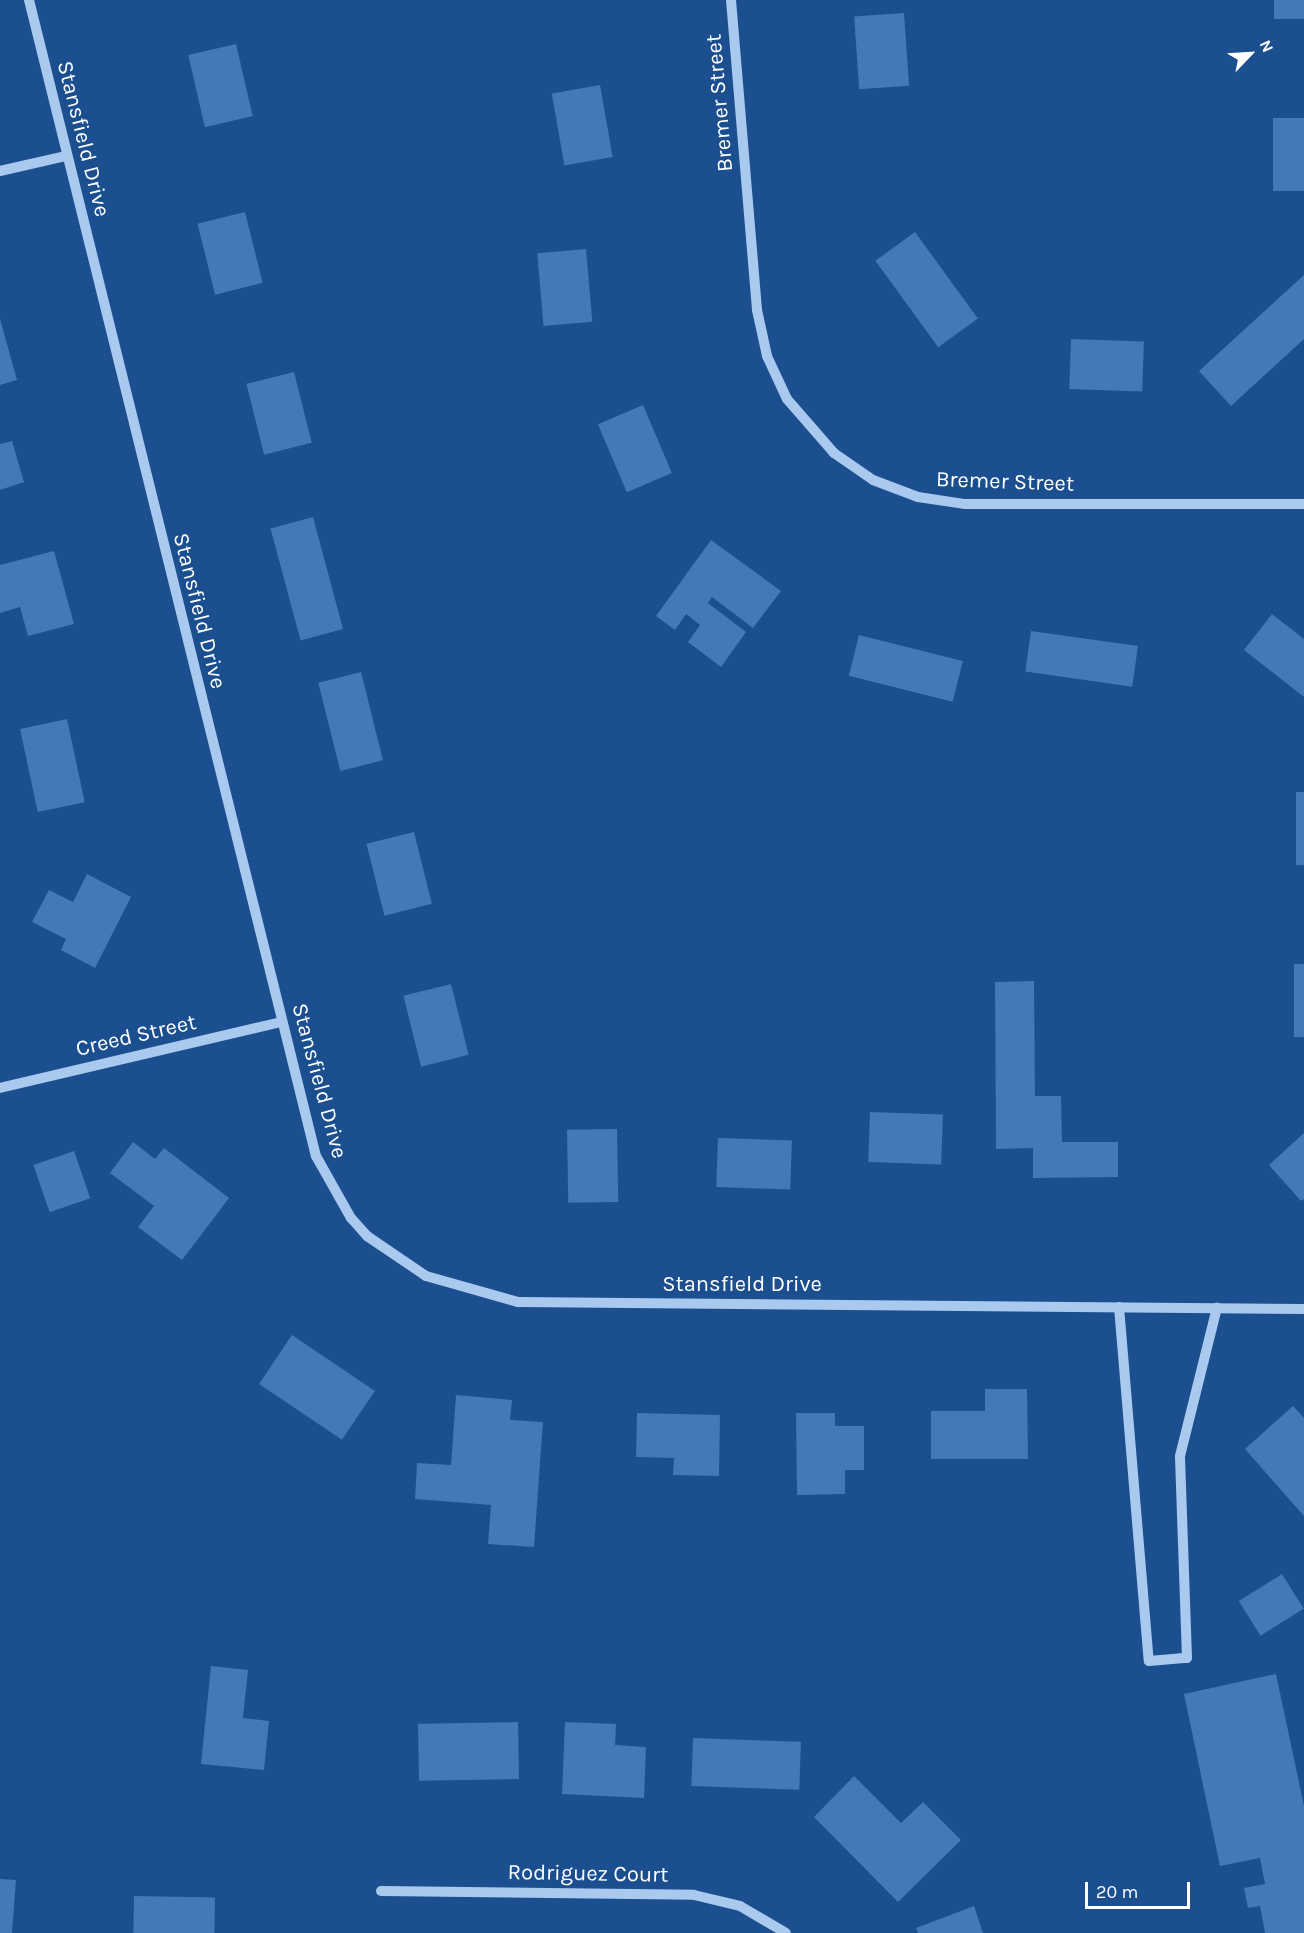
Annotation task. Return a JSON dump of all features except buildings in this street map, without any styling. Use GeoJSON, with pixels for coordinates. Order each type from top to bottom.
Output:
{"type":"FeatureCollection","features":[{"type":"Feature","properties":{"kind":"street","name":"Stansfield Drive"},"geometry":{"type":"LineString","coordinates":[[29,0],[316,1156],[351,1218],[405,1265],[471,1293],[518,1302],[1304,1309]]}},
{"type":"Feature","properties":{"kind":"street","name":"Bremer Street"},"geometry":{"type":"LineString","coordinates":[[731,0],[757,310],[767,356],[787,399],[834,453],[873,480],[906,493],[965,504],[1304,504]]}},
{"type":"Feature","properties":{"kind":"street"},"geometry":{"type":"LineString","coordinates":[[0,171],[66,156]]}},
{"type":"Feature","properties":{"kind":"street","name":"Creed Street"},"geometry":{"type":"LineString","coordinates":[[0,1088],[281,1022]]}},
{"type":"Feature","properties":{"kind":"street"},"geometry":{"type":"LineString","coordinates":[[1119,1307],[1149,1661],[1187,1658],[1180,1456],[1217,1308]]}},
{"type":"Feature","properties":{"kind":"street","name":"Rodriguez Court"},"geometry":{"type":"LineString","coordinates":[[381,1891],[694,1895],[740,1906],[786,1933]]}}]}
